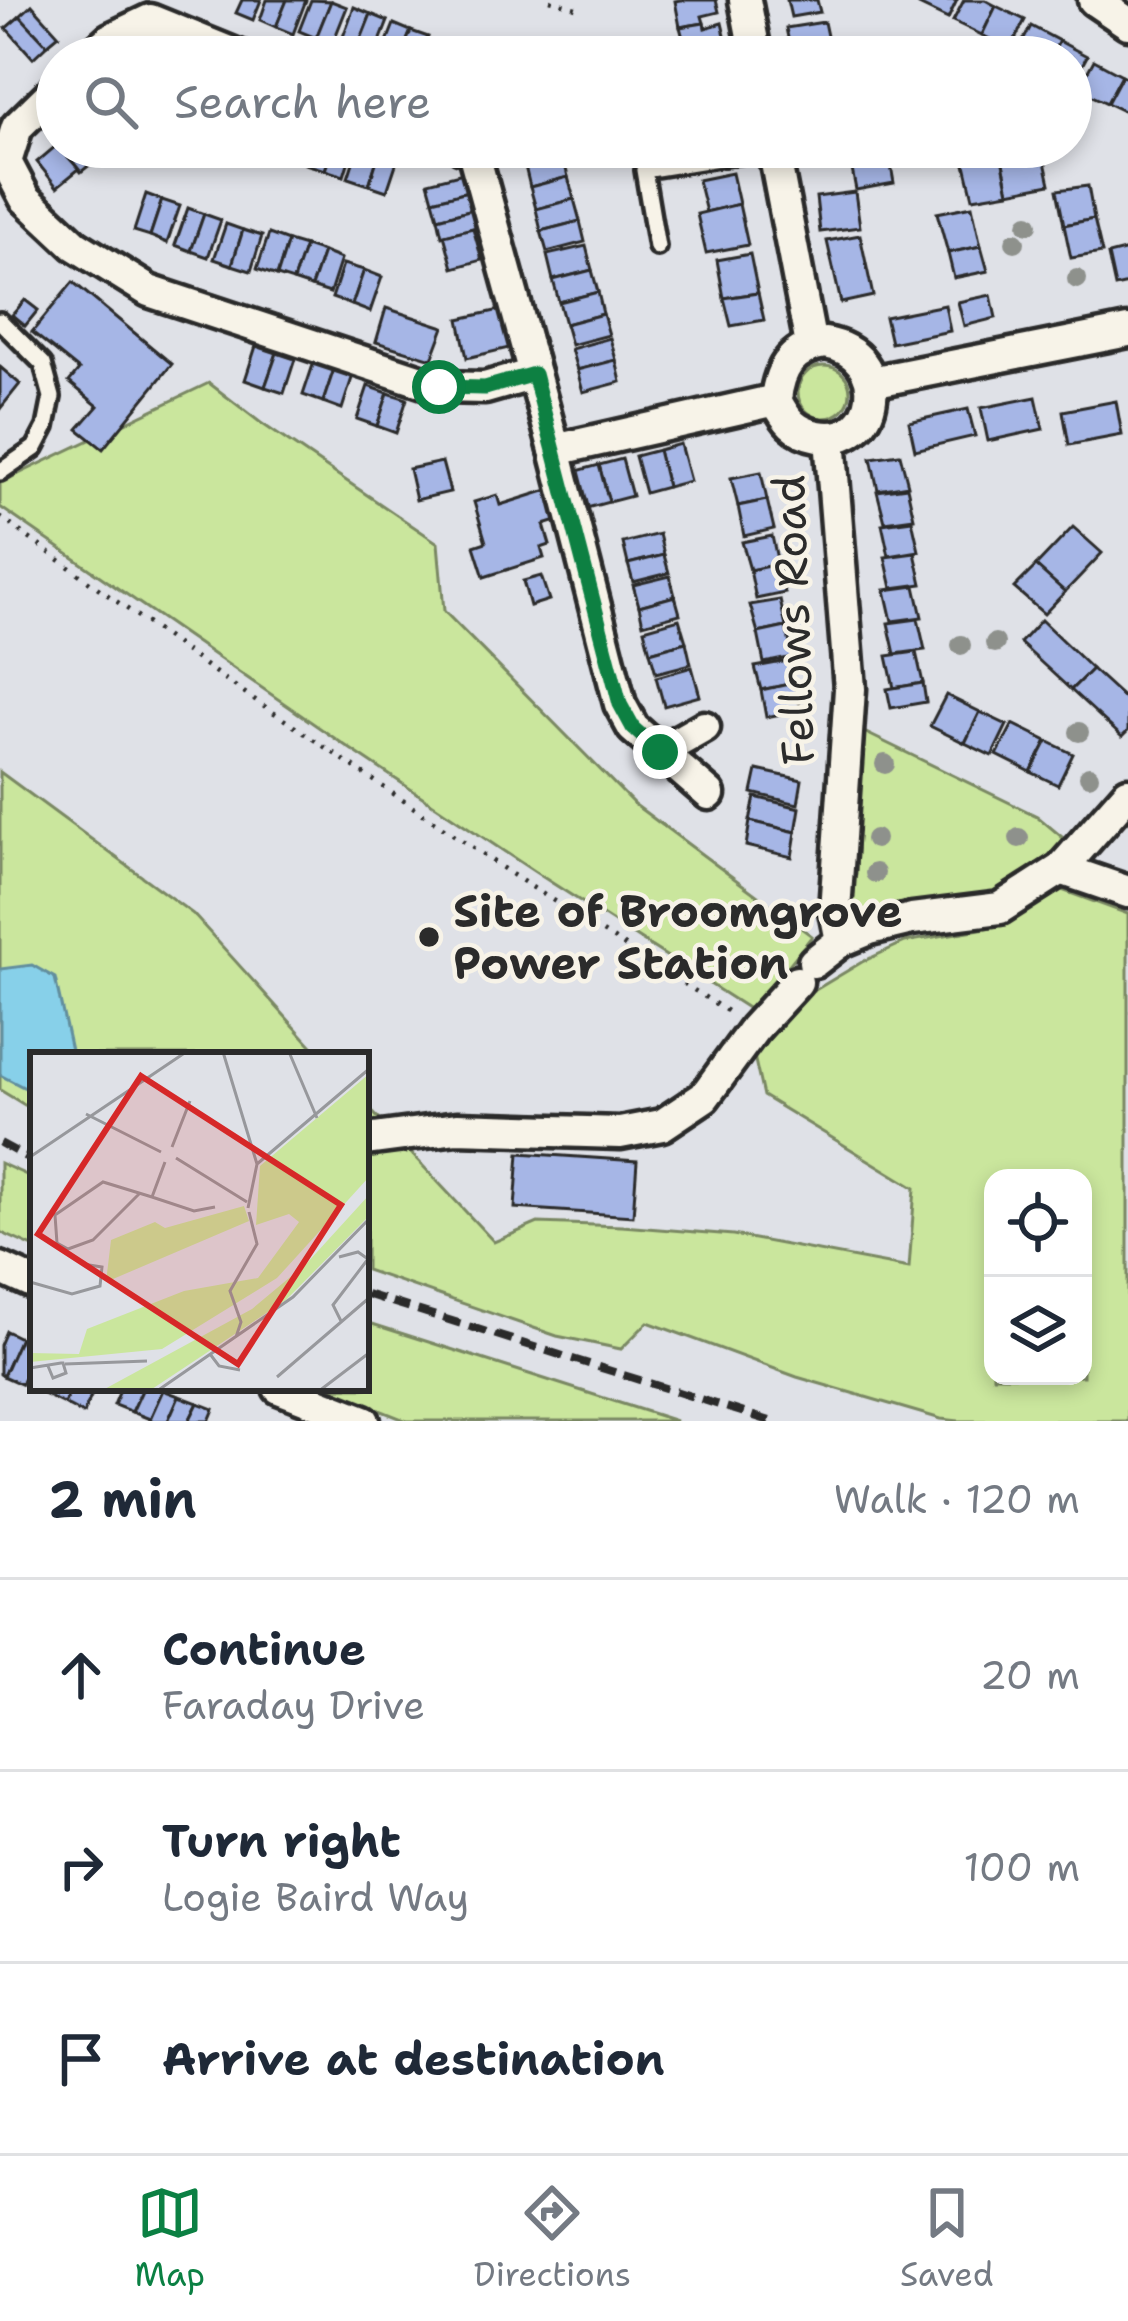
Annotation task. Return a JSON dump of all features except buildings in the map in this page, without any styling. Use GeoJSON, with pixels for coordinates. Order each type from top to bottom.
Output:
{"type":"FeatureCollection","features":[{"type":"Feature","properties":{"kind":"street"},"geometry":{"type":"LineString","coordinates":[[745,0],[752,36]]}},
{"type":"Feature","properties":{"kind":"street"},"geometry":{"type":"LineString","coordinates":[[1094,0],[1128,23]]}},
{"type":"Feature","properties":{"kind":"street"},"geometry":{"type":"LineString","coordinates":[[116,36],[150,20],[189,36]]}},
{"type":"Feature","properties":{"kind":"street"},"geometry":{"type":"LineString","coordinates":[[36,108],[17,127],[6,162],[25,198],[75,245],[149,291],[439,387],[485,388],[534,374]]}},
{"type":"Feature","properties":{"kind":"street"},"geometry":{"type":"LineString","coordinates":[[477,168],[620,704],[633,728],[709,794]]}},
{"type":"Feature","properties":{"kind":"street"},"geometry":{"type":"LineString","coordinates":[[778,168],[811,345]]}},
{"type":"Feature","properties":{"kind":"street"},"geometry":{"type":"LineString","coordinates":[[555,450],[776,400],[788,361],[811,345],[839,345],[852,352],[862,361],[871,382],[1128,331]]}},
{"type":"Feature","properties":{"kind":"street","name":"Fellows Road"},"geometry":{"type":"LineString","coordinates":[[776,400],[791,425],[802,433],[830,439],[856,427],[866,416],[871,382]]}},
{"type":"Feature","properties":{"kind":"street","name":"Fellows Road"},"geometry":{"type":"LineString","coordinates":[[830,439],[850,689],[835,911],[841,941]]}},
{"type":"Feature","properties":{"kind":"street"},"geometry":{"type":"LineString","coordinates":[[660,752],[704,727]]}},
{"type":"Feature","properties":{"kind":"street"},"geometry":{"type":"LineString","coordinates":[[369,1140],[457,1128],[620,1133],[662,1125],[704,1097],[754,1029],[841,941],[912,919],[1000,908],[1061,869],[1128,793]]}},
{"type":"Feature","properties":{"kind":"street"},"geometry":{"type":"LineString","coordinates":[[1061,869],[1128,892]]}},
{"type":"Feature","properties":{"kind":"street"},"geometry":{"type":"LineString","coordinates":[[0,1268],[30,1281]]}},
{"type":"Feature","properties":{"kind":"street"},"geometry":{"type":"LineString","coordinates":[[287,1391],[364,1421]]}},
{"type":"Feature","properties":{"kind":"lane"},"geometry":{"type":"LineString","coordinates":[[656,168],[644,170],[657,247]]}},
{"type":"Feature","properties":{"kind":"lane"},"geometry":{"type":"LineString","coordinates":[[0,321],[43,364],[52,398],[46,427],[35,448],[0,472]]}},
{"type":"Feature","properties":{"kind":"path"},"geometry":{"type":"LineString","coordinates":[[550,0],[580,9]]}},
{"type":"Feature","properties":{"kind":"path"},"geometry":{"type":"LineString","coordinates":[[0,517],[220,676],[494,862],[754,1029]]}},
{"type":"Feature","properties":{"kind":"green space"},"geometry":{"type":"Polygon","coordinates":[[[824,366],[842,374],[850,392],[842,410],[824,418],[806,410],[798,392],[806,374],[824,366]]]}},
{"type":"Feature","properties":{"kind":"green space"},"geometry":{"type":"Polygon","coordinates":[[[209,383],[438,543],[444,611],[634,804],[812,936],[752,1011],[343,744],[0,507],[0,483],[209,383]]]}},
{"type":"Feature","properties":{"kind":"green space"},"geometry":{"type":"Polygon","coordinates":[[[862,731],[1037,816],[1068,842],[1052,862],[993,900],[848,924],[843,915],[856,874],[862,731]]]}},
{"type":"Feature","properties":{"kind":"green space"},"geometry":{"type":"Polygon","coordinates":[[[0,772],[193,914],[317,1052],[30,1052],[30,1108],[0,1090],[0,772]]]}},
{"type":"Feature","properties":{"kind":"green space"},"geometry":{"type":"Polygon","coordinates":[[[1062,890],[1128,914],[1128,1421],[941,1419],[797,1377],[648,1322],[621,1349],[557,1336],[369,1271],[369,1108],[494,1242],[538,1223],[622,1226],[733,1235],[909,1268],[915,1188],[763,1096],[754,1056],[807,995],[905,942],[1003,925],[1062,890]]]}},
{"type":"Feature","properties":{"kind":"green space"},"geometry":{"type":"Polygon","coordinates":[[[0,1163],[30,1177],[30,1246],[0,1232],[0,1163]]]}},
{"type":"Feature","properties":{"kind":"green space"},"geometry":{"type":"Polygon","coordinates":[[[369,1323],[676,1421],[407,1421],[332,1391],[369,1391],[369,1323]]]}},
{"type":"Feature","properties":{"kind":"water"},"geometry":{"type":"Polygon","coordinates":[[[32,965],[55,978],[71,1052],[30,1052],[30,1090],[0,1075],[0,969],[32,965]]]}},
{"type":"Feature","properties":{"kind":"railway"},"geometry":{"type":"LineString","coordinates":[[0,1143],[30,1159]]}},
{"type":"Feature","properties":{"kind":"railway"},"geometry":{"type":"LineString","coordinates":[[369,1295],[770,1421]]}},
{"type":"Feature","properties":{"kind":"place","name":"Site of Broomgrove Power Station"},"geometry":{"type":"Point","coordinates":[429,937]}},
{"type":"Feature","properties":{"kind":"route"},"geometry":{"type":"LineString","coordinates":[[439,387],[485,388],[534,374],[620,704],[633,728],[660,752]]}}]}
